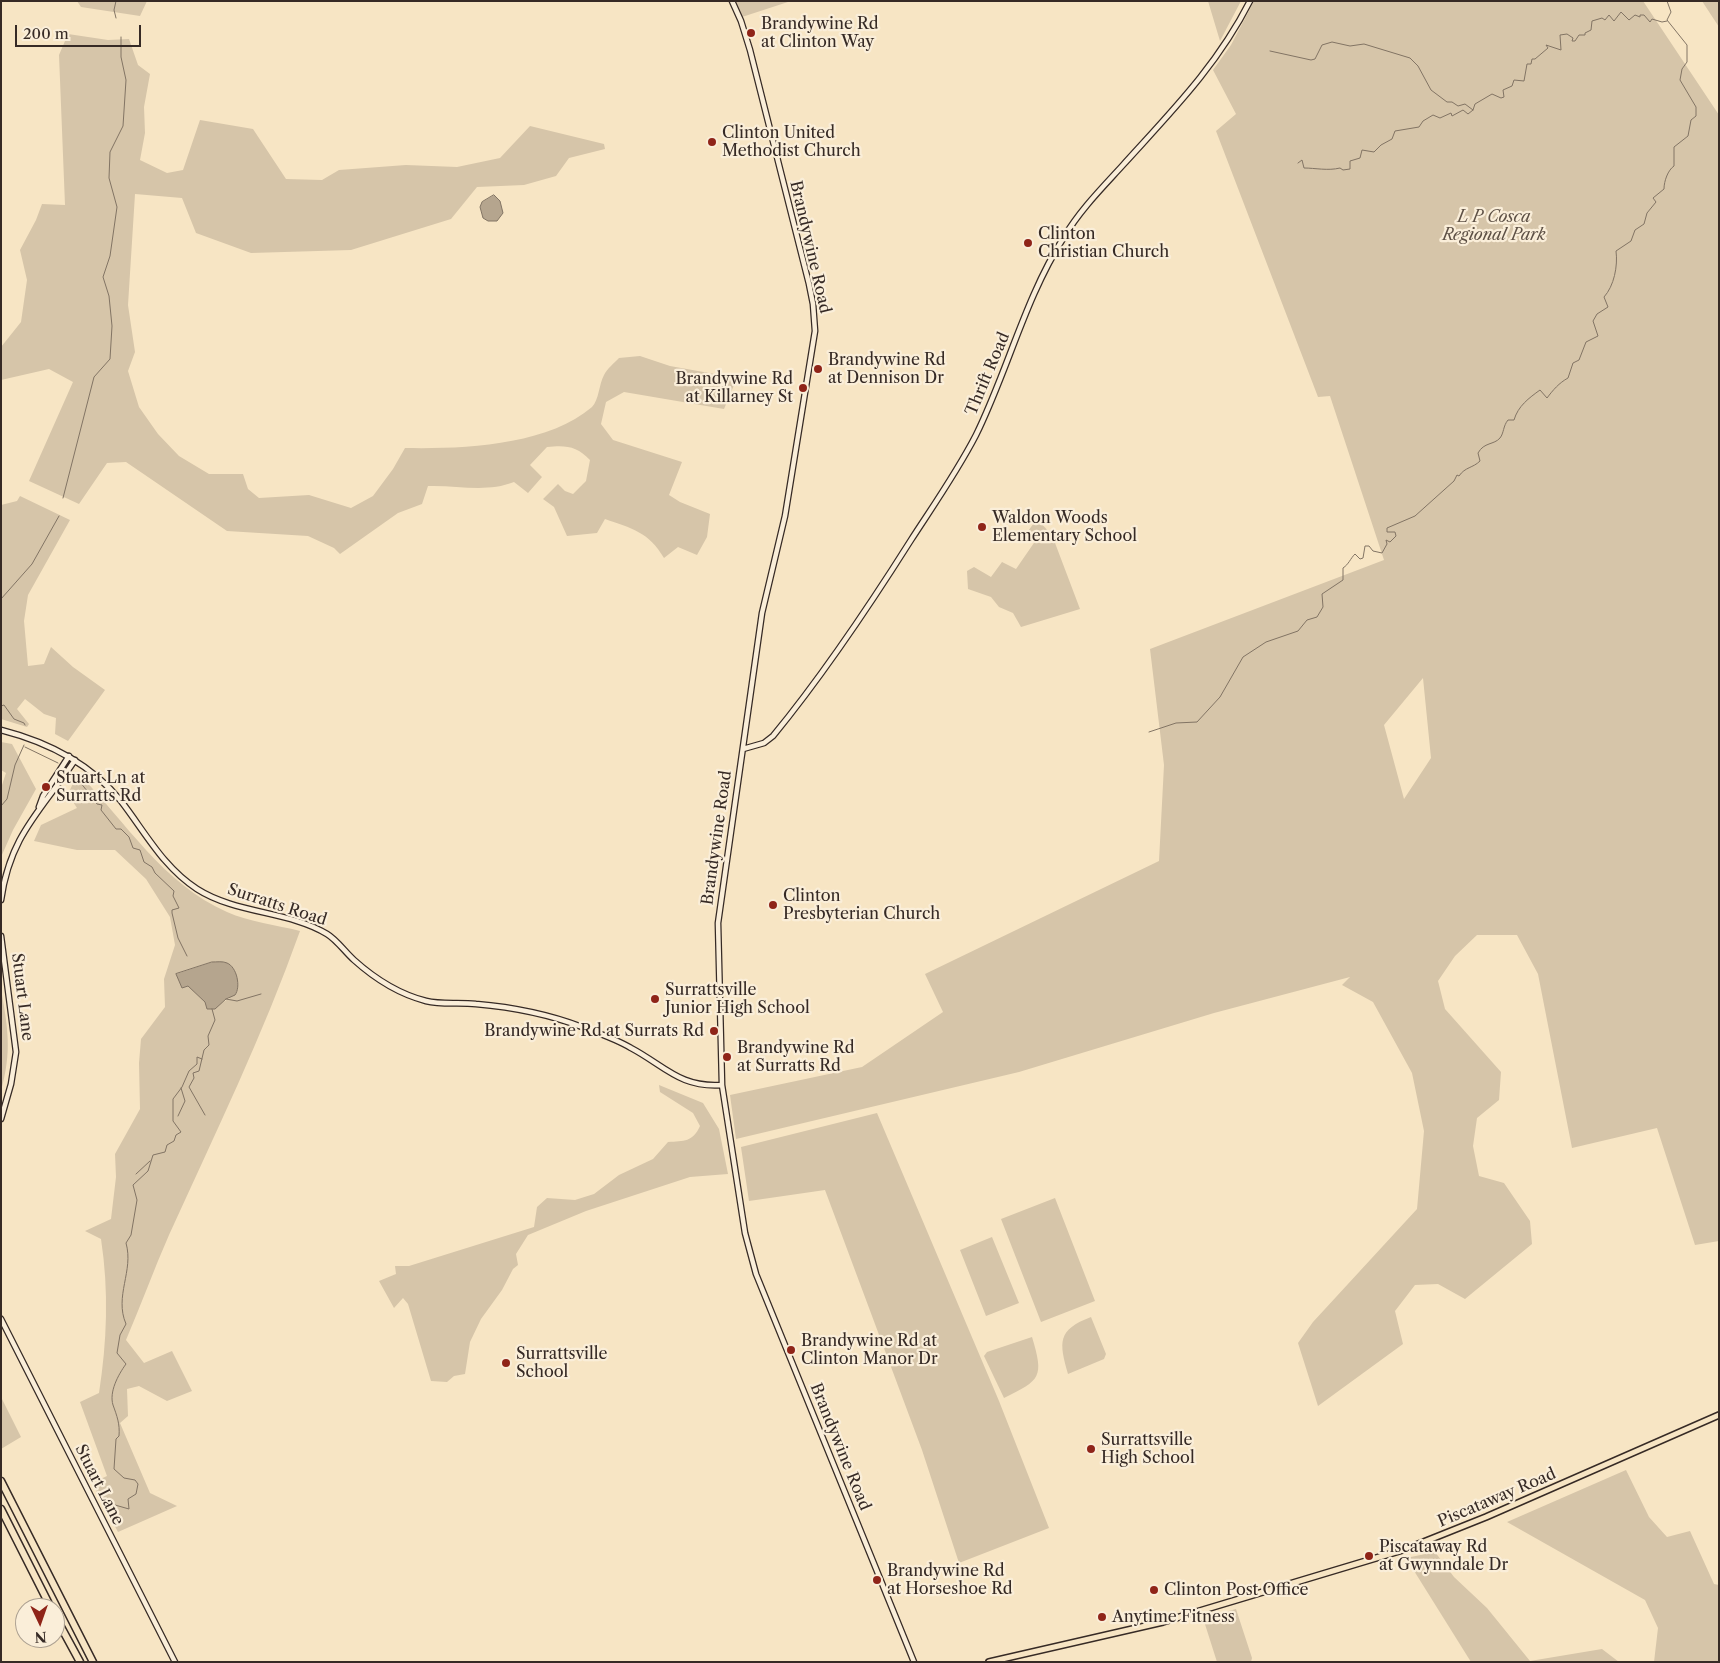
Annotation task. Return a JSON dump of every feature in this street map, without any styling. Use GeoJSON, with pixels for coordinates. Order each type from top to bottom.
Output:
{"type":"FeatureCollection","features":[{"type":"Feature","properties":{"kind":"highway"},"geometry":{"type":"LineString","coordinates":[[1,1481],[93,1661]]}},
{"type":"Feature","properties":{"kind":"highway"},"geometry":{"type":"LineString","coordinates":[[1,1509],[46,1598]]}},
{"type":"Feature","properties":{"kind":"highway"},"geometry":{"type":"LineString","coordinates":[[65,1634],[80,1662]]}},
{"type":"Feature","properties":{"kind":"highway"},"geometry":{"type":"LineString","coordinates":[[65,1639],[75,1662]]}},
{"type":"Feature","properties":{"kind":"main road","name":"Brandywine Road"},"geometry":{"type":"LineString","coordinates":[[732,1],[741,21],[750,50],[809,284],[815,318],[813,348],[785,515],[762,613],[719,917],[722,1085],[745,1233],[756,1273],[914,1662]]}},
{"type":"Feature","properties":{"kind":"main road","name":"Thrift Road"},"geometry":{"type":"LineString","coordinates":[[743,749],[764,743],[773,736],[848,638],[962,461],[996,391],[1037,288],[1069,228],[1100,190],[1207,72],[1229,40],[1250,1]]}},
{"type":"Feature","properties":{"kind":"main road","name":"Surratts Road"},"geometry":{"type":"LineString","coordinates":[[1,730],[39,740],[75,760],[112,791],[174,871],[208,895],[238,907],[310,926],[324,932],[369,973],[413,997],[436,1002],[492,1005],[565,1021],[630,1047],[692,1084],[722,1085]]}},
{"type":"Feature","properties":{"kind":"main road"},"geometry":{"type":"LineString","coordinates":[[39,808],[43,796],[69,756]]}},
{"type":"Feature","properties":{"kind":"main road"},"geometry":{"type":"LineString","coordinates":[[1,900],[6,871],[16,843],[39,808],[50,798],[75,760]]}},
{"type":"Feature","properties":{"kind":"main road","name":"Stuart Lane"},"geometry":{"type":"LineString","coordinates":[[1,936],[16,1041],[11,1084],[1,1119]]}},
{"type":"Feature","properties":{"kind":"main road","name":"Stuart Lane"},"geometry":{"type":"LineString","coordinates":[[1,1319],[175,1662]]}},
{"type":"Feature","properties":{"kind":"main road","name":"Piscataway Road"},"geometry":{"type":"LineString","coordinates":[[989,1662],[1163,1622],[1406,1549],[1486,1517],[1719,1415]]}},
{"type":"Feature","properties":{"kind":"green space"},"geometry":{"type":"Polygon","coordinates":[[[77,1],[147,1],[140,16],[81,7],[77,1]]]}},
{"type":"Feature","properties":{"kind":"green space"},"geometry":{"type":"Polygon","coordinates":[[[733,1],[791,1],[742,17],[733,1]]]}},
{"type":"Feature","properties":{"kind":"green space"},"geometry":{"type":"Polygon","coordinates":[[[1208,1],[1241,1],[1220,41],[1208,1]]]}},
{"type":"Feature","properties":{"kind":"green space","name":"L P Cosca Regional Park"},"geometry":{"type":"Polygon","coordinates":[[[1254,1],[1643,1],[1719,115],[1719,1241],[1695,1245],[1657,1128],[1572,1148],[1538,974],[1517,935],[1477,935],[1455,956],[1438,981],[1445,1009],[1501,1072],[1499,1100],[1477,1118],[1473,1146],[1479,1176],[1504,1183],[1530,1221],[1532,1244],[1465,1299],[1438,1284],[1415,1285],[1395,1311],[1403,1344],[1318,1406],[1298,1343],[1313,1322],[1417,1209],[1424,1131],[1412,1073],[1373,1002],[1342,985],[1350,977],[1214,1013],[1019,1072],[736,1139],[730,1095],[862,1067],[943,1012],[925,974],[1159,861],[1164,765],[1150,649],[1384,560],[1330,396],[1318,397],[1216,131],[1236,114],[1213,70],[1231,45],[1254,1]],[[1423,678],[1384,725],[1404,799],[1431,758],[1423,678]]]}},
{"type":"Feature","properties":{"kind":"green space"},"geometry":{"type":"Polygon","coordinates":[[[1702,1],[1719,1],[1719,27],[1702,1]]]}},
{"type":"Feature","properties":{"kind":"green space"},"geometry":{"type":"Polygon","coordinates":[[[68,34],[108,40],[129,39],[138,65],[150,74],[144,107],[145,133],[140,160],[167,173],[183,170],[200,120],[253,129],[286,179],[322,180],[339,170],[406,165],[457,167],[500,158],[530,126],[604,144],[605,149],[569,158],[556,176],[524,185],[477,187],[451,219],[351,250],[251,253],[196,233],[182,198],[135,194],[128,305],[135,352],[128,371],[139,407],[158,434],[179,456],[209,474],[243,474],[248,489],[259,498],[309,495],[351,508],[373,496],[393,469],[405,448],[478,446],[503,442],[552,430],[573,420],[592,407],[598,396],[604,375],[619,358],[640,356],[670,366],[737,378],[724,409],[624,392],[606,402],[601,424],[613,440],[682,462],[669,495],[680,502],[710,514],[707,537],[697,555],[678,547],[664,558],[652,542],[639,532],[605,519],[597,533],[567,536],[554,507],[543,499],[558,484],[565,491],[573,494],[586,481],[590,460],[576,449],[560,446],[547,447],[530,465],[542,477],[528,493],[514,482],[482,488],[428,486],[422,504],[398,513],[340,554],[334,548],[308,536],[227,531],[126,462],[107,463],[79,504],[29,481],[73,382],[49,369],[1,380],[1,347],[21,322],[27,280],[20,250],[42,204],[65,205],[59,55],[68,34]]]}},
{"type":"Feature","properties":{"kind":"green space"},"geometry":{"type":"Polygon","coordinates":[[[20,496],[70,520],[28,595],[24,621],[28,666],[44,664],[51,647],[73,667],[105,690],[68,741],[55,734],[56,718],[44,714],[25,699],[17,709],[29,724],[27,727],[1,719],[1,505],[17,501],[20,496]]]}},
{"type":"Feature","properties":{"kind":"green space"},"geometry":{"type":"Polygon","coordinates":[[[1037,519],[1052,535],[1080,609],[1021,627],[1013,613],[999,607],[991,597],[968,589],[967,571],[974,567],[991,577],[1002,562],[1016,569],[1036,540],[1028,531],[1037,519]]]}},
{"type":"Feature","properties":{"kind":"green space"},"geometry":{"type":"Polygon","coordinates":[[[1,742],[12,744],[36,789],[13,830],[1,857],[1,788],[6,773],[1,770],[1,742]]]}},
{"type":"Feature","properties":{"kind":"green space"},"geometry":{"type":"Polygon","coordinates":[[[78,773],[164,869],[204,900],[227,912],[254,921],[300,931],[254,1046],[169,1235],[126,1340],[144,1363],[172,1351],[192,1391],[167,1401],[139,1386],[127,1389],[128,1416],[120,1423],[150,1493],[177,1506],[118,1532],[92,1483],[107,1476],[80,1402],[99,1393],[104,1355],[106,1316],[104,1258],[101,1239],[85,1231],[111,1219],[116,1177],[115,1154],[140,1109],[139,1063],[141,1039],[165,1007],[164,979],[175,945],[170,917],[146,879],[115,850],[77,850],[34,841],[41,825],[77,808],[68,794],[78,773]],[[211,962],[176,974],[206,1002],[218,1005],[230,998],[225,962],[211,962]]]}},
{"type":"Feature","properties":{"kind":"green space"},"geometry":{"type":"Polygon","coordinates":[[[1,989],[6,1016],[8,1052],[1,1091],[1,989]]]}},
{"type":"Feature","properties":{"kind":"green space"},"geometry":{"type":"Polygon","coordinates":[[[659,1085],[703,1103],[719,1129],[728,1174],[690,1177],[586,1211],[528,1235],[516,1254],[518,1265],[513,1269],[502,1290],[481,1319],[470,1342],[465,1374],[454,1376],[447,1382],[431,1381],[408,1304],[403,1298],[394,1308],[379,1281],[396,1274],[395,1266],[409,1266],[534,1227],[537,1207],[547,1198],[575,1200],[594,1194],[619,1175],[653,1159],[668,1142],[683,1141],[691,1138],[700,1126],[693,1113],[660,1092],[659,1085]]]}},
{"type":"Feature","properties":{"kind":"green space"},"geometry":{"type":"Polygon","coordinates":[[[877,1113],[999,1401],[1049,1528],[959,1563],[922,1450],[825,1190],[749,1201],[741,1147],[877,1113]]]}},
{"type":"Feature","properties":{"kind":"green space"},"geometry":{"type":"Polygon","coordinates":[[[1055,1198],[1095,1301],[1041,1322],[1001,1219],[1055,1198]]]}},
{"type":"Feature","properties":{"kind":"green space"},"geometry":{"type":"Polygon","coordinates":[[[992,1237],[1019,1303],[986,1316],[960,1250],[992,1237]]]}},
{"type":"Feature","properties":{"kind":"green space"},"geometry":{"type":"Polygon","coordinates":[[[1091,1317],[1106,1354],[1104,1359],[1068,1374],[1063,1353],[1063,1338],[1072,1327],[1091,1317]]]}},
{"type":"Feature","properties":{"kind":"green space"},"geometry":{"type":"Polygon","coordinates":[[[1032,1337],[1038,1361],[1036,1376],[1026,1386],[1004,1398],[984,1356],[987,1352],[1032,1337]]]}},
{"type":"Feature","properties":{"kind":"green space"},"geometry":{"type":"Polygon","coordinates":[[[1,1397],[21,1437],[1,1449],[1,1397]]]}},
{"type":"Feature","properties":{"kind":"green space"},"geometry":{"type":"Polygon","coordinates":[[[1626,1470],[1649,1517],[1667,1537],[1690,1531],[1714,1584],[1719,1585],[1719,1662],[1654,1662],[1658,1628],[1645,1600],[1507,1522],[1626,1470]]]}},
{"type":"Feature","properties":{"kind":"green space"},"geometry":{"type":"Polygon","coordinates":[[[1435,1552],[1454,1577],[1487,1608],[1530,1661],[1602,1649],[1619,1662],[1471,1662],[1406,1558],[1435,1552]]]}},
{"type":"Feature","properties":{"kind":"green space"},"geometry":{"type":"Polygon","coordinates":[[[1236,1609],[1252,1658],[1251,1662],[1217,1662],[1203,1618],[1236,1609]]]}},
{"type":"Feature","properties":{"kind":"shaded area"},"geometry":{"type":"Polygon","coordinates":[[[494,195],[500,201],[503,213],[497,221],[488,221],[483,218],[480,207],[482,202],[494,195]]]}},
{"type":"Feature","properties":{"kind":"shaded area"},"geometry":{"type":"Polygon","coordinates":[[[212,962],[224,962],[230,965],[236,973],[238,987],[235,995],[226,999],[215,1009],[207,1009],[205,1002],[188,986],[182,988],[176,974],[212,962]]]}},
{"type":"Feature","properties":{"kind":"waterway"},"geometry":{"type":"LineString","coordinates":[[116,1],[114,10],[116,18]]}},
{"type":"Feature","properties":{"kind":"waterway"},"geometry":{"type":"LineString","coordinates":[[1149,732],[1176,723],[1197,722],[1220,697],[1243,657],[1266,642],[1298,631],[1307,620],[1317,617],[1323,607],[1322,594],[1343,580],[1343,568],[1355,554],[1360,559],[1363,558],[1365,546],[1369,546],[1373,551],[1382,553],[1387,544],[1386,540],[1390,542],[1396,536],[1395,532],[1387,532],[1387,528],[1415,516],[1454,481],[1457,475],[1459,476],[1480,461],[1478,453],[1480,449],[1500,438],[1508,420],[1514,420],[1521,406],[1528,399],[1540,390],[1547,398],[1556,387],[1568,378],[1573,363],[1579,360],[1586,342],[1598,336],[1593,321],[1597,314],[1608,307],[1604,297],[1614,276],[1616,251],[1631,241],[1635,230],[1644,224],[1647,213],[1656,202],[1653,198],[1664,189],[1667,176],[1674,166],[1674,147],[1688,136],[1691,120],[1696,116],[1696,107],[1680,80],[1682,69],[1687,62],[1687,45],[1667,20],[1671,12],[1667,1]]}},
{"type":"Feature","properties":{"kind":"waterway"},"geometry":{"type":"LineString","coordinates":[[1298,163],[1302,160],[1304,168],[1350,169],[1350,161],[1360,158],[1362,150],[1374,152],[1381,145],[1392,139],[1395,131],[1419,127],[1423,121],[1433,115],[1440,118],[1451,113],[1452,116],[1463,110],[1468,114],[1473,110],[1475,104],[1492,94],[1501,98],[1504,97],[1503,90],[1512,86],[1514,80],[1524,81],[1527,64],[1531,64],[1532,59],[1535,59],[1548,48],[1546,45],[1561,50],[1560,35],[1567,34],[1573,38],[1572,41],[1575,41],[1579,35],[1585,35],[1585,33],[1591,30],[1592,21],[1602,18],[1605,20],[1609,15],[1614,21],[1621,12],[1629,20],[1635,15],[1640,17],[1640,15],[1644,15],[1650,22],[1652,19],[1662,22],[1667,21]]}},
{"type":"Feature","properties":{"kind":"waterway"},"geometry":{"type":"LineString","coordinates":[[63,498],[94,377],[110,359],[112,326],[109,296],[103,277],[110,256],[117,207],[109,178],[110,152],[123,126],[126,80],[121,57],[121,37]]}},
{"type":"Feature","properties":{"kind":"waterway"},"geometry":{"type":"LineString","coordinates":[[1270,51],[1311,60],[1315,59],[1322,45],[1332,42],[1350,46],[1364,44],[1410,58],[1418,66],[1431,90],[1447,102],[1452,102],[1458,106],[1465,104],[1473,110]]}},
{"type":"Feature","properties":{"kind":"waterway"},"geometry":{"type":"LineString","coordinates":[[1,599],[32,564],[59,516]]}},
{"type":"Feature","properties":{"kind":"waterway"},"geometry":{"type":"LineString","coordinates":[[1,706],[4,705],[14,719],[25,725]]}},
{"type":"Feature","properties":{"kind":"waterway"},"geometry":{"type":"LineString","coordinates":[[1,806],[7,799],[15,765],[24,745]]}},
{"type":"Feature","properties":{"kind":"waterway"},"geometry":{"type":"LineString","coordinates":[[25,747],[58,763]]}},
{"type":"Feature","properties":{"kind":"waterway"},"geometry":{"type":"LineString","coordinates":[[74,774],[97,804],[102,805],[101,810],[116,829],[121,829],[129,837],[133,848],[140,850],[144,862],[152,867],[155,873],[174,891],[173,896],[179,908],[172,910],[172,913],[178,938],[187,956]]}},
{"type":"Feature","properties":{"kind":"waterway"},"geometry":{"type":"LineString","coordinates":[[226,999],[237,1001],[261,994]]}},
{"type":"Feature","properties":{"kind":"waterway"},"geometry":{"type":"LineString","coordinates":[[205,1115],[189,1087],[194,1078],[193,1073],[199,1071],[204,1050],[209,1045],[208,1036],[215,1020],[212,1009]]}},
{"type":"Feature","properties":{"kind":"waterway"},"geometry":{"type":"LineString","coordinates":[[115,1505],[129,1509],[128,1499],[136,1494],[138,1484],[135,1480],[124,1478],[114,1469],[116,1439],[119,1436],[119,1432],[118,1420],[112,1400],[115,1384],[126,1364],[117,1353],[120,1335],[126,1324],[122,1303],[128,1264],[126,1243],[131,1235],[137,1200],[133,1185],[148,1171],[153,1155],[165,1152],[167,1145],[174,1141],[176,1135],[181,1132],[173,1121],[173,1099],[182,1087],[189,1071],[197,1064],[197,1057],[202,1059]]}},
{"type":"Feature","properties":{"kind":"waterway"},"geometry":{"type":"LineString","coordinates":[[178,1116],[185,1101],[181,1088]]}},
{"type":"Feature","properties":{"kind":"waterway"},"geometry":{"type":"LineString","coordinates":[[136,1174],[150,1161]]}},
{"type":"Feature","properties":{"kind":"place","name":"Brandywine Rd at Clinton Way"},"geometry":{"type":"Point","coordinates":[751,33]}},
{"type":"Feature","properties":{"kind":"place","name":"Clinton United Methodist Church"},"geometry":{"type":"Point","coordinates":[712,142]}},
{"type":"Feature","properties":{"kind":"place","name":"Clinton Christian Church"},"geometry":{"type":"Point","coordinates":[1028,243]}},
{"type":"Feature","properties":{"kind":"place","name":"Brandywine Rd at Dennison Dr"},"geometry":{"type":"Point","coordinates":[818,369]}},
{"type":"Feature","properties":{"kind":"place","name":"Brandywine Rd at Killarney St"},"geometry":{"type":"Point","coordinates":[803,388]}},
{"type":"Feature","properties":{"kind":"place","name":"Waldon Woods Elementary School"},"geometry":{"type":"Point","coordinates":[982,527]}},
{"type":"Feature","properties":{"kind":"place","name":"Stuart Ln at Surratts Rd"},"geometry":{"type":"Point","coordinates":[46,787]}},
{"type":"Feature","properties":{"kind":"place","name":"Clinton Presbyterian Church"},"geometry":{"type":"Point","coordinates":[773,905]}},
{"type":"Feature","properties":{"kind":"place","name":"Surrattsville Junior High School"},"geometry":{"type":"Point","coordinates":[655,999]}},
{"type":"Feature","properties":{"kind":"place","name":"Brandywine Rd at Surrats Rd"},"geometry":{"type":"Point","coordinates":[714,1031]}},
{"type":"Feature","properties":{"kind":"place","name":"Brandywine Rd at Surratts Rd"},"geometry":{"type":"Point","coordinates":[727,1057]}},
{"type":"Feature","properties":{"kind":"place","name":"Brandywine Rd at Clinton Manor Dr"},"geometry":{"type":"Point","coordinates":[791,1350]}},
{"type":"Feature","properties":{"kind":"place","name":"Surrattsville School"},"geometry":{"type":"Point","coordinates":[506,1363]}},
{"type":"Feature","properties":{"kind":"place","name":"Surrattsville High School"},"geometry":{"type":"Point","coordinates":[1091,1449]}},
{"type":"Feature","properties":{"kind":"place","name":"Piscataway Rd at Gwynndale Dr"},"geometry":{"type":"Point","coordinates":[1369,1556]}},
{"type":"Feature","properties":{"kind":"place","name":"Brandywine Rd at Horseshoe Rd"},"geometry":{"type":"Point","coordinates":[877,1580]}},
{"type":"Feature","properties":{"kind":"place","name":"Clinton Post Office"},"geometry":{"type":"Point","coordinates":[1154,1590]}},
{"type":"Feature","properties":{"kind":"place","name":"Anytime Fitness"},"geometry":{"type":"Point","coordinates":[1102,1617]}}]}
